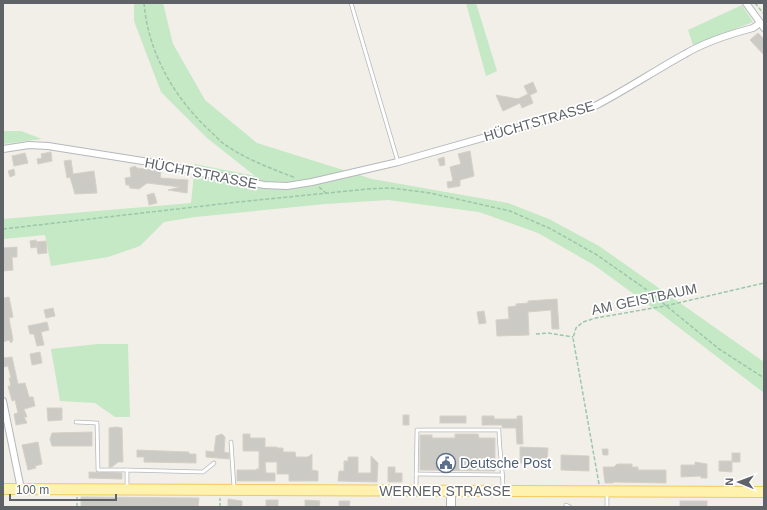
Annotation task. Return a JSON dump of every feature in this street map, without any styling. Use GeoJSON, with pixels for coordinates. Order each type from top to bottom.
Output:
{"type":"FeatureCollection","features":[{"type":"Feature","properties":{"kind":"main road","name":"WERNER STRASSE"},"geometry":{"type":"LineString","coordinates":[[3,489],[764,492]]}},
{"type":"Feature","properties":{"kind":"street"},"geometry":{"type":"LineString","coordinates":[[746,3],[762,25]]}},
{"type":"Feature","properties":{"kind":"street","name":"HÜCHTSTRASSE"},"geometry":{"type":"LineString","coordinates":[[3,149],[29,145],[48,146],[149,162],[264,185],[287,186],[312,182],[398,162],[595,106],[622,92],[685,54],[702,46],[762,25]]}},
{"type":"Feature","properties":{"kind":"street"},"geometry":{"type":"LineString","coordinates":[[3,401],[21,489]]}},
{"type":"Feature","properties":{"kind":"street"},"geometry":{"type":"LineString","coordinates":[[451,490],[451,507]]}},
{"type":"Feature","properties":{"kind":"lane"},"geometry":{"type":"LineString","coordinates":[[351,3],[398,162]]}},
{"type":"Feature","properties":{"kind":"lane"},"geometry":{"type":"LineString","coordinates":[[76,422],[98,423],[98,470],[203,472],[214,463]]}},
{"type":"Feature","properties":{"kind":"lane"},"geometry":{"type":"LineString","coordinates":[[416,490],[417,430],[499,430],[499,455],[502,465],[503,491]]}},
{"type":"Feature","properties":{"kind":"lane"},"geometry":{"type":"LineString","coordinates":[[230,442],[235,490]]}},
{"type":"Feature","properties":{"kind":"lane"},"geometry":{"type":"LineString","coordinates":[[127,470],[127,490]]}},
{"type":"Feature","properties":{"kind":"lane"},"geometry":{"type":"LineString","coordinates":[[416,474],[503,475]]}},
{"type":"Feature","properties":{"kind":"lane"},"geometry":{"type":"LineString","coordinates":[[604,491],[607,507]]}},
{"type":"Feature","properties":{"kind":"path"},"geometry":{"type":"LineString","coordinates":[[144,3],[146,20],[164,72],[173,89],[195,116],[226,145],[257,162],[296,178],[312,182],[327,194]]}},
{"type":"Feature","properties":{"kind":"path"},"geometry":{"type":"LineString","coordinates":[[756,3],[764,14]]}},
{"type":"Feature","properties":{"kind":"path"},"geometry":{"type":"LineString","coordinates":[[3,229],[238,202],[368,189],[409,190],[510,211],[551,229],[596,254],[647,290],[719,349],[764,378]]}},
{"type":"Feature","properties":{"kind":"path","name":"AM GEISTBAUM"},"geometry":{"type":"LineString","coordinates":[[573,336],[576,328],[583,322],[596,318],[665,306],[764,284]]}},
{"type":"Feature","properties":{"kind":"path"},"geometry":{"type":"LineString","coordinates":[[536,334],[548,333],[573,336],[604,491]]}},
{"type":"Feature","properties":{"kind":"green space"},"geometry":{"type":"Polygon","coordinates":[[[134,3],[163,3],[173,44],[205,100],[257,143],[372,179],[508,203],[549,219],[599,246],[764,362],[764,393],[664,316],[594,265],[538,233],[479,212],[388,200],[325,204],[195,217],[164,222],[140,246],[108,257],[51,266],[45,235],[3,239],[3,219],[191,203],[195,164],[255,176],[207,138],[161,92],[134,21],[134,3]]]}},
{"type":"Feature","properties":{"kind":"green space"},"geometry":{"type":"Polygon","coordinates":[[[466,3],[476,3],[497,71],[486,76],[466,3]]]}},
{"type":"Feature","properties":{"kind":"green space"},"geometry":{"type":"Polygon","coordinates":[[[742,5],[753,22],[693,45],[688,30],[742,5]]]}},
{"type":"Feature","properties":{"kind":"green space"},"geometry":{"type":"Polygon","coordinates":[[[3,131],[21,131],[42,139],[3,144],[3,131]]]}},
{"type":"Feature","properties":{"kind":"green space"},"geometry":{"type":"Polygon","coordinates":[[[98,344],[128,344],[130,417],[115,417],[95,403],[60,401],[51,349],[98,344]]]}},
{"type":"Feature","properties":{"kind":"building"},"geometry":{"type":"Polygon","coordinates":[[[758,33],[764,39],[764,55],[750,40],[758,33]]]}},
{"type":"Feature","properties":{"kind":"building"},"geometry":{"type":"Polygon","coordinates":[[[533,82],[537,92],[530,95],[533,103],[522,108],[520,103],[503,111],[496,95],[518,99],[528,94],[524,86],[533,82]]]}},
{"type":"Feature","properties":{"kind":"building"},"geometry":{"type":"Polygon","coordinates":[[[470,151],[474,176],[460,180],[460,186],[448,188],[447,182],[453,181],[450,167],[461,164],[458,154],[470,151]]]}},
{"type":"Feature","properties":{"kind":"building"},"geometry":{"type":"Polygon","coordinates":[[[51,152],[52,161],[38,164],[37,159],[42,158],[41,154],[51,152]]]}},
{"type":"Feature","properties":{"kind":"building"},"geometry":{"type":"Polygon","coordinates":[[[25,153],[28,163],[14,166],[12,156],[25,153]]]}},
{"type":"Feature","properties":{"kind":"building"},"geometry":{"type":"Polygon","coordinates":[[[444,157],[445,165],[440,166],[438,159],[444,157]]]}},
{"type":"Feature","properties":{"kind":"building"},"geometry":{"type":"Polygon","coordinates":[[[71,160],[73,174],[94,171],[97,193],[75,194],[70,177],[67,178],[64,161],[71,160]]]}},
{"type":"Feature","properties":{"kind":"building"},"geometry":{"type":"Polygon","coordinates":[[[135,166],[137,168],[161,171],[160,178],[188,180],[187,193],[168,190],[180,187],[147,183],[139,189],[130,188],[129,185],[126,185],[125,178],[131,177],[130,168],[135,166]]]}},
{"type":"Feature","properties":{"kind":"building"},"geometry":{"type":"Polygon","coordinates":[[[14,169],[15,175],[10,177],[8,171],[14,169]]]}},
{"type":"Feature","properties":{"kind":"building"},"geometry":{"type":"Polygon","coordinates":[[[154,193],[157,203],[149,205],[147,195],[154,193]]]}},
{"type":"Feature","properties":{"kind":"building"},"geometry":{"type":"Polygon","coordinates":[[[36,240],[37,247],[31,248],[30,241],[36,240]]]}},
{"type":"Feature","properties":{"kind":"building"},"geometry":{"type":"Polygon","coordinates":[[[46,241],[47,253],[38,254],[36,242],[46,241]]]}},
{"type":"Feature","properties":{"kind":"building"},"geometry":{"type":"Polygon","coordinates":[[[17,247],[17,257],[12,257],[13,270],[3,271],[3,248],[17,247]]]}},
{"type":"Feature","properties":{"kind":"building"},"geometry":{"type":"Polygon","coordinates":[[[9,297],[13,317],[9,318],[13,340],[11,343],[9,340],[3,342],[3,298],[9,297]]]}},
{"type":"Feature","properties":{"kind":"building"},"geometry":{"type":"Polygon","coordinates":[[[557,299],[559,329],[552,329],[551,310],[528,312],[529,335],[497,336],[496,320],[509,319],[508,307],[516,306],[516,304],[528,303],[528,301],[557,299]]]}},
{"type":"Feature","properties":{"kind":"building"},"geometry":{"type":"Polygon","coordinates":[[[53,308],[55,316],[46,318],[44,310],[53,308]]]}},
{"type":"Feature","properties":{"kind":"building"},"geometry":{"type":"Polygon","coordinates":[[[484,311],[486,323],[479,324],[477,312],[484,311]]]}},
{"type":"Feature","properties":{"kind":"building"},"geometry":{"type":"Polygon","coordinates":[[[47,322],[49,330],[41,332],[44,345],[37,346],[34,334],[30,334],[28,326],[47,322]]]}},
{"type":"Feature","properties":{"kind":"building"},"geometry":{"type":"Polygon","coordinates":[[[40,352],[42,363],[32,365],[30,354],[40,352]]]}},
{"type":"Feature","properties":{"kind":"building"},"geometry":{"type":"Polygon","coordinates":[[[12,357],[18,384],[25,383],[29,397],[33,397],[35,406],[24,409],[27,417],[24,417],[27,423],[16,425],[14,414],[18,413],[15,400],[12,401],[8,386],[11,386],[9,378],[11,378],[8,366],[4,367],[3,361],[3,358],[12,357]]]}},
{"type":"Feature","properties":{"kind":"building"},"geometry":{"type":"Polygon","coordinates":[[[47,408],[62,408],[62,420],[48,421],[47,408]]]}},
{"type":"Feature","properties":{"kind":"building"},"geometry":{"type":"Polygon","coordinates":[[[403,415],[409,415],[409,425],[403,425],[403,415]]]}},
{"type":"Feature","properties":{"kind":"building"},"geometry":{"type":"Polygon","coordinates":[[[440,416],[466,416],[466,423],[440,423],[440,416]]]}},
{"type":"Feature","properties":{"kind":"building"},"geometry":{"type":"Polygon","coordinates":[[[482,416],[494,416],[494,419],[517,419],[517,416],[522,416],[523,444],[517,444],[516,428],[502,428],[502,425],[482,425],[482,416]]]}},
{"type":"Feature","properties":{"kind":"building"},"geometry":{"type":"Polygon","coordinates":[[[109,428],[122,428],[123,462],[118,462],[112,467],[109,467],[109,428]]]}},
{"type":"Feature","properties":{"kind":"building"},"geometry":{"type":"Polygon","coordinates":[[[92,432],[92,446],[52,446],[50,439],[52,433],[92,432]]]}},
{"type":"Feature","properties":{"kind":"building"},"geometry":{"type":"Polygon","coordinates":[[[222,434],[225,437],[224,452],[229,453],[229,459],[206,457],[206,451],[214,452],[216,436],[222,434]]]}},
{"type":"Feature","properties":{"kind":"building"},"geometry":{"type":"Polygon","coordinates":[[[243,434],[250,434],[250,438],[265,438],[265,447],[283,448],[283,452],[295,452],[296,457],[308,457],[312,454],[312,470],[318,471],[318,481],[289,481],[289,474],[277,474],[277,462],[265,462],[266,473],[275,473],[275,481],[237,481],[237,470],[259,469],[259,451],[243,451],[243,434]]]}},
{"type":"Feature","properties":{"kind":"building"},"geometry":{"type":"Polygon","coordinates":[[[455,434],[478,434],[479,438],[495,438],[495,471],[420,470],[420,435],[432,435],[432,438],[455,438],[455,434]]]}},
{"type":"Feature","properties":{"kind":"building"},"geometry":{"type":"Polygon","coordinates":[[[38,442],[42,464],[35,466],[36,468],[28,470],[22,445],[38,442]]]}},
{"type":"Feature","properties":{"kind":"building"},"geometry":{"type":"Polygon","coordinates":[[[520,447],[548,448],[547,463],[520,463],[520,447]]]}},
{"type":"Feature","properties":{"kind":"building"},"geometry":{"type":"Polygon","coordinates":[[[602,449],[608,449],[608,455],[603,455],[602,449]]]}},
{"type":"Feature","properties":{"kind":"building"},"geometry":{"type":"Polygon","coordinates":[[[137,450],[189,452],[189,454],[196,454],[196,463],[144,462],[144,457],[137,457],[137,450]]]}},
{"type":"Feature","properties":{"kind":"building"},"geometry":{"type":"Polygon","coordinates":[[[732,453],[740,453],[740,462],[732,462],[732,453]]]}},
{"type":"Feature","properties":{"kind":"building"},"geometry":{"type":"Polygon","coordinates":[[[561,455],[589,456],[589,471],[561,470],[561,455]]]}},
{"type":"Feature","properties":{"kind":"building"},"geometry":{"type":"Polygon","coordinates":[[[371,456],[378,463],[377,482],[338,481],[339,471],[344,471],[344,461],[348,461],[348,457],[358,457],[358,473],[371,473],[371,456]]]}},
{"type":"Feature","properties":{"kind":"building"},"geometry":{"type":"Polygon","coordinates":[[[719,461],[732,461],[732,472],[719,471],[719,461]]]}},
{"type":"Feature","properties":{"kind":"building"},"geometry":{"type":"Polygon","coordinates":[[[695,462],[707,464],[707,478],[701,478],[701,476],[681,477],[681,465],[695,465],[695,462]]]}},
{"type":"Feature","properties":{"kind":"building"},"geometry":{"type":"Polygon","coordinates":[[[617,464],[632,464],[632,467],[638,467],[638,470],[666,470],[666,483],[605,483],[603,467],[614,467],[617,464]]]}},
{"type":"Feature","properties":{"kind":"building"},"geometry":{"type":"Polygon","coordinates":[[[388,467],[395,467],[395,473],[402,473],[402,482],[388,482],[388,467]]]}},
{"type":"Feature","properties":{"kind":"building"},"geometry":{"type":"Polygon","coordinates":[[[89,472],[122,473],[122,479],[89,478],[89,472]]]}},
{"type":"Feature","properties":{"kind":"building"},"geometry":{"type":"Polygon","coordinates":[[[81,497],[199,498],[198,507],[81,507],[81,497]]]}},
{"type":"Feature","properties":{"kind":"building"},"geometry":{"type":"Polygon","coordinates":[[[228,499],[242,501],[242,507],[228,507],[228,499]]]}},
{"type":"Feature","properties":{"kind":"building"},"geometry":{"type":"Polygon","coordinates":[[[266,500],[278,500],[278,507],[266,507],[266,500]]]}},
{"type":"Feature","properties":{"kind":"building"},"geometry":{"type":"Polygon","coordinates":[[[305,500],[320,501],[319,507],[305,507],[305,500]]]}},
{"type":"Feature","properties":{"kind":"building"},"geometry":{"type":"Polygon","coordinates":[[[339,501],[350,501],[349,507],[339,507],[339,501]]]}},
{"type":"Feature","properties":{"kind":"building"},"geometry":{"type":"Polygon","coordinates":[[[680,501],[707,501],[707,507],[680,507],[680,501]]]}},
{"type":"Feature","properties":{"kind":"place","name":"Deutsche Post"},"geometry":{"type":"Point","coordinates":[446,463]}}]}
